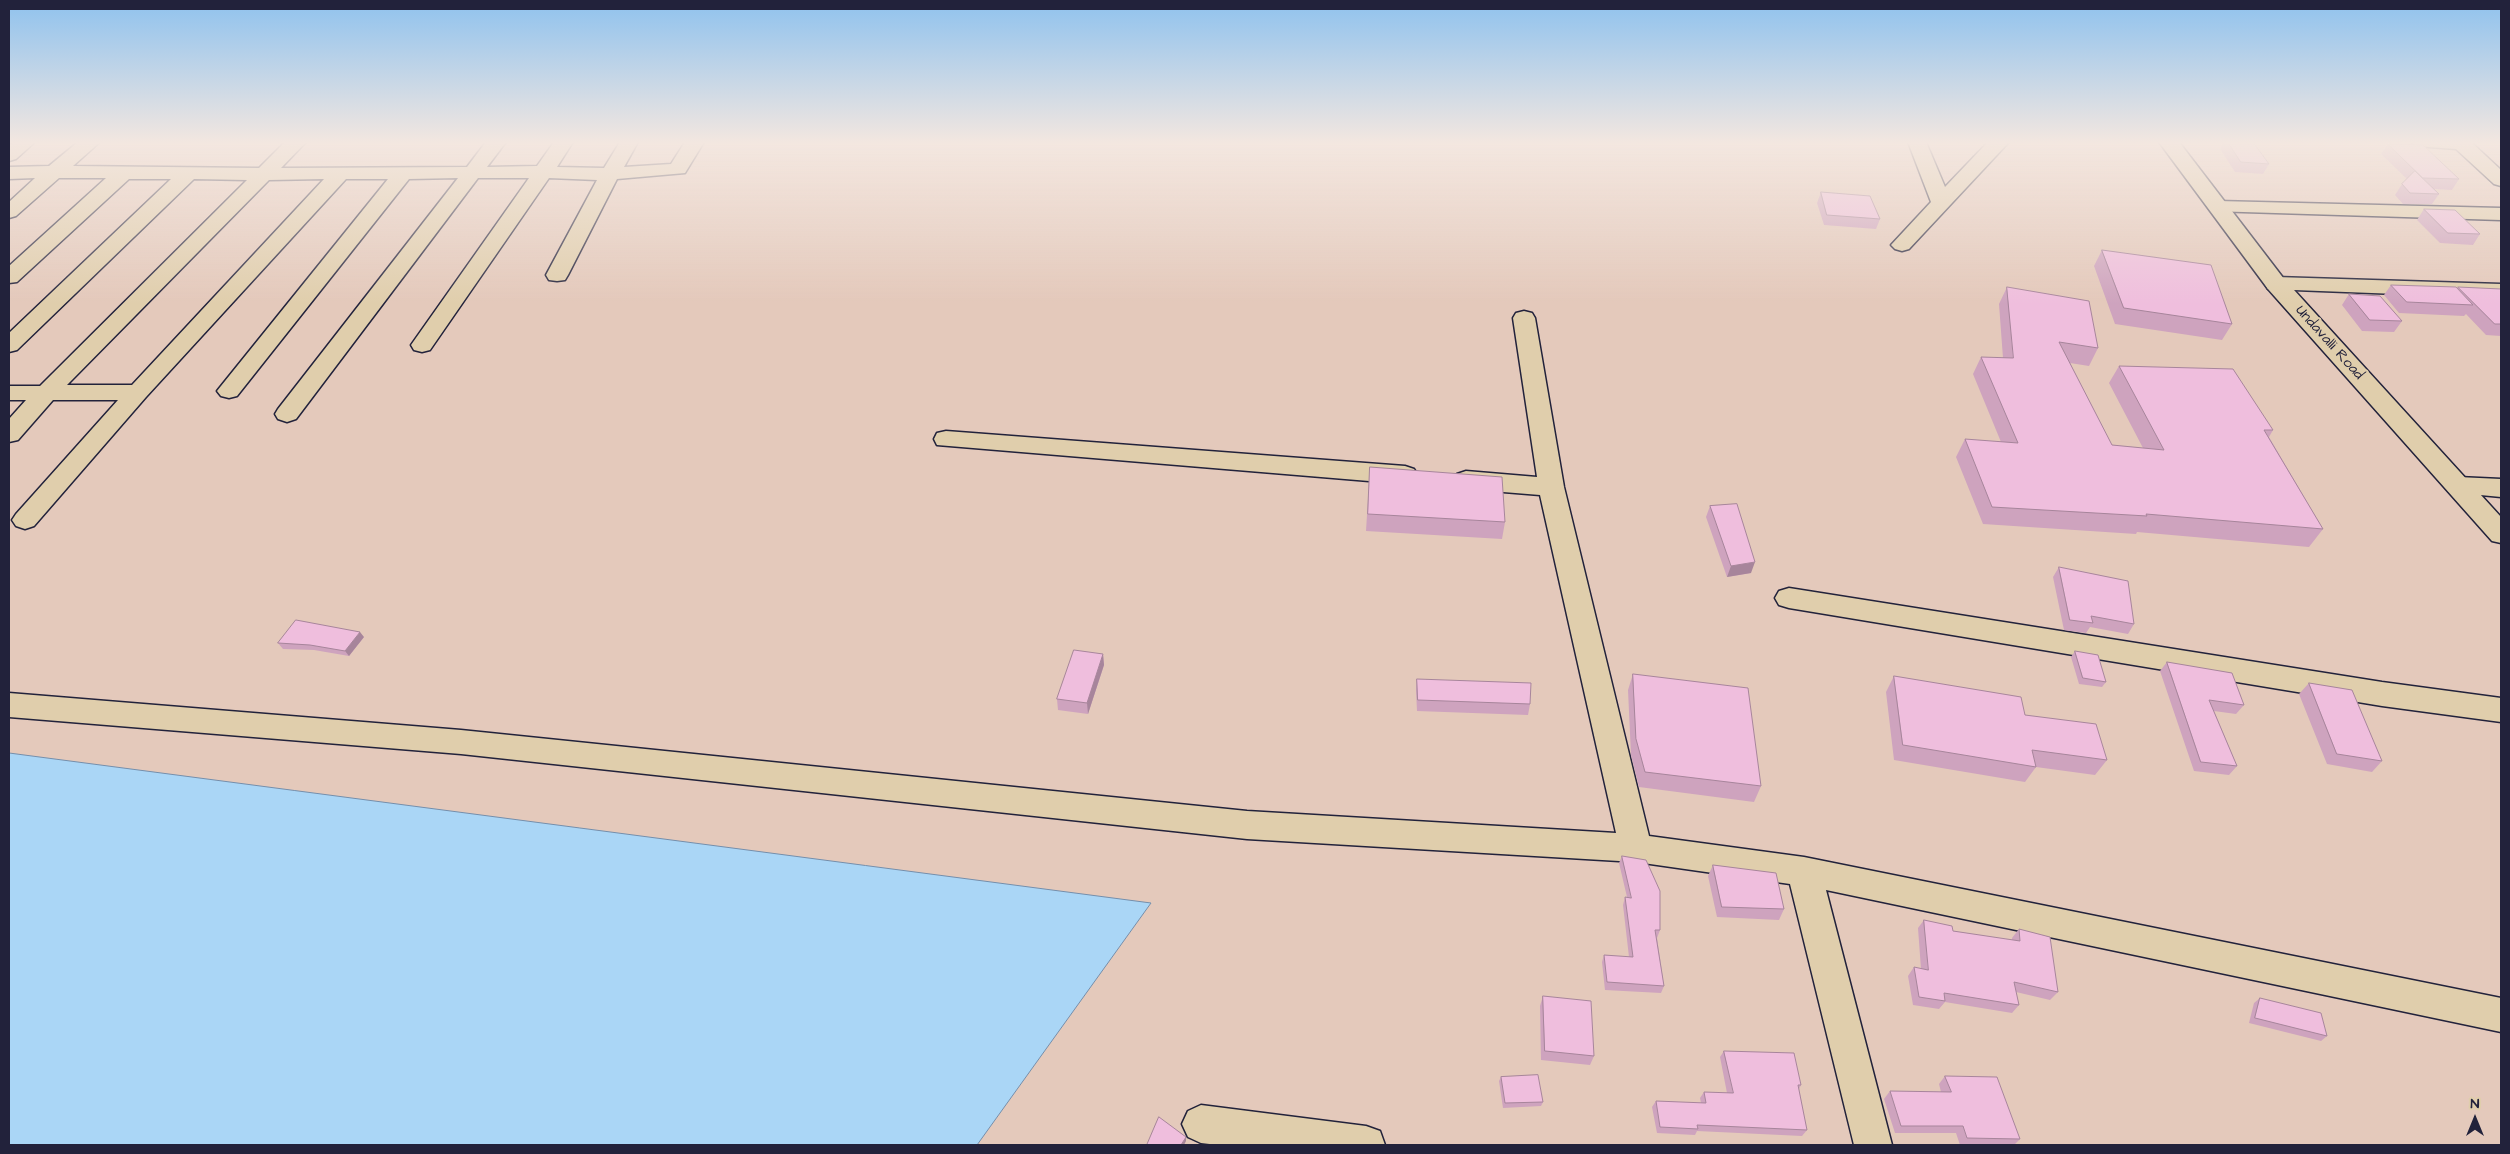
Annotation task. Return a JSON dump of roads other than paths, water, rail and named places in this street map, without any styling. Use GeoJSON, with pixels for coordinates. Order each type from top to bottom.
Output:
{"type":"FeatureCollection","features":[{"type":"Feature","properties":{"kind":"street"},"geometry":{"type":"LineString","coordinates":[[9,212],[27,196]]}},
{"type":"Feature","properties":{"kind":"street"},"geometry":{"type":"LineString","coordinates":[[9,277],[98,196]]}},
{"type":"Feature","properties":{"kind":"street"},"geometry":{"type":"LineString","coordinates":[[9,344],[164,196]]}},
{"type":"Feature","properties":{"kind":"street"},"geometry":{"type":"LineString","coordinates":[[9,434],[46,393],[244,196]]}},
{"type":"Feature","properties":{"kind":"street"},"geometry":{"type":"LineString","coordinates":[[25,520],[138,392],[320,196]]}},
{"type":"Feature","properties":{"kind":"street"},"geometry":{"type":"LineString","coordinates":[[228,391],[385,196]]}},
{"type":"Feature","properties":{"kind":"street"},"geometry":{"type":"LineString","coordinates":[[288,414],[455,196]]}},
{"type":"Feature","properties":{"kind":"street"},"geometry":{"type":"LineString","coordinates":[[422,345],[526,196]]}},
{"type":"Feature","properties":{"kind":"street"},"geometry":{"type":"LineString","coordinates":[[557,275],[599,196]]}},
{"type":"Feature","properties":{"kind":"street"},"geometry":{"type":"LineString","coordinates":[[1939,196],[1942,202]]}},
{"type":"Feature","properties":{"kind":"street"},"geometry":{"type":"LineString","coordinates":[[1902,245],[1948,196]]}},
{"type":"Feature","properties":{"kind":"street","name":"Undavalli Road"},"geometry":{"type":"LineString","coordinates":[[2210,196],[2276,284],[2501,534]]}},
{"type":"Feature","properties":{"kind":"street"},"geometry":{"type":"LineString","coordinates":[[2218,206],[2501,214]]}},
{"type":"Feature","properties":{"kind":"street"},"geometry":{"type":"LineString","coordinates":[[2276,284],[2501,291]]}},
{"type":"Feature","properties":{"kind":"street"},"geometry":{"type":"LineString","coordinates":[[1524,318],[1550,487],[1636,848]]}},
{"type":"Feature","properties":{"kind":"street"},"geometry":{"type":"LineString","coordinates":[[9,393],[138,392]]}},
{"type":"Feature","properties":{"kind":"street"},"geometry":{"type":"LineString","coordinates":[[946,439],[1550,487]]}},
{"type":"Feature","properties":{"kind":"street"},"geometry":{"type":"LineString","coordinates":[[2458,486],[2501,488]]}},
{"type":"Feature","properties":{"kind":"street"},"geometry":{"type":"LineString","coordinates":[[1789,598],[2305,682],[2501,710]]}},
{"type":"Feature","properties":{"kind":"street"},"geometry":{"type":"LineString","coordinates":[[9,705],[461,742],[1247,825],[1636,848],[1804,871],[2212,957],[2501,1014]]}},
{"type":"Feature","properties":{"kind":"street"},"geometry":{"type":"LineString","coordinates":[[1804,871],[1873,1145]]}},
{"type":"Feature","properties":{"kind":"street"},"geometry":{"type":"LineString","coordinates":[[1201,1124],[1366,1145]]}},
{"type":"Feature","properties":{"kind":"water"},"geometry":{"type":"Polygon","coordinates":[[[9,753],[1151,903],[977,1145],[9,1145],[9,753]]]}}]}
